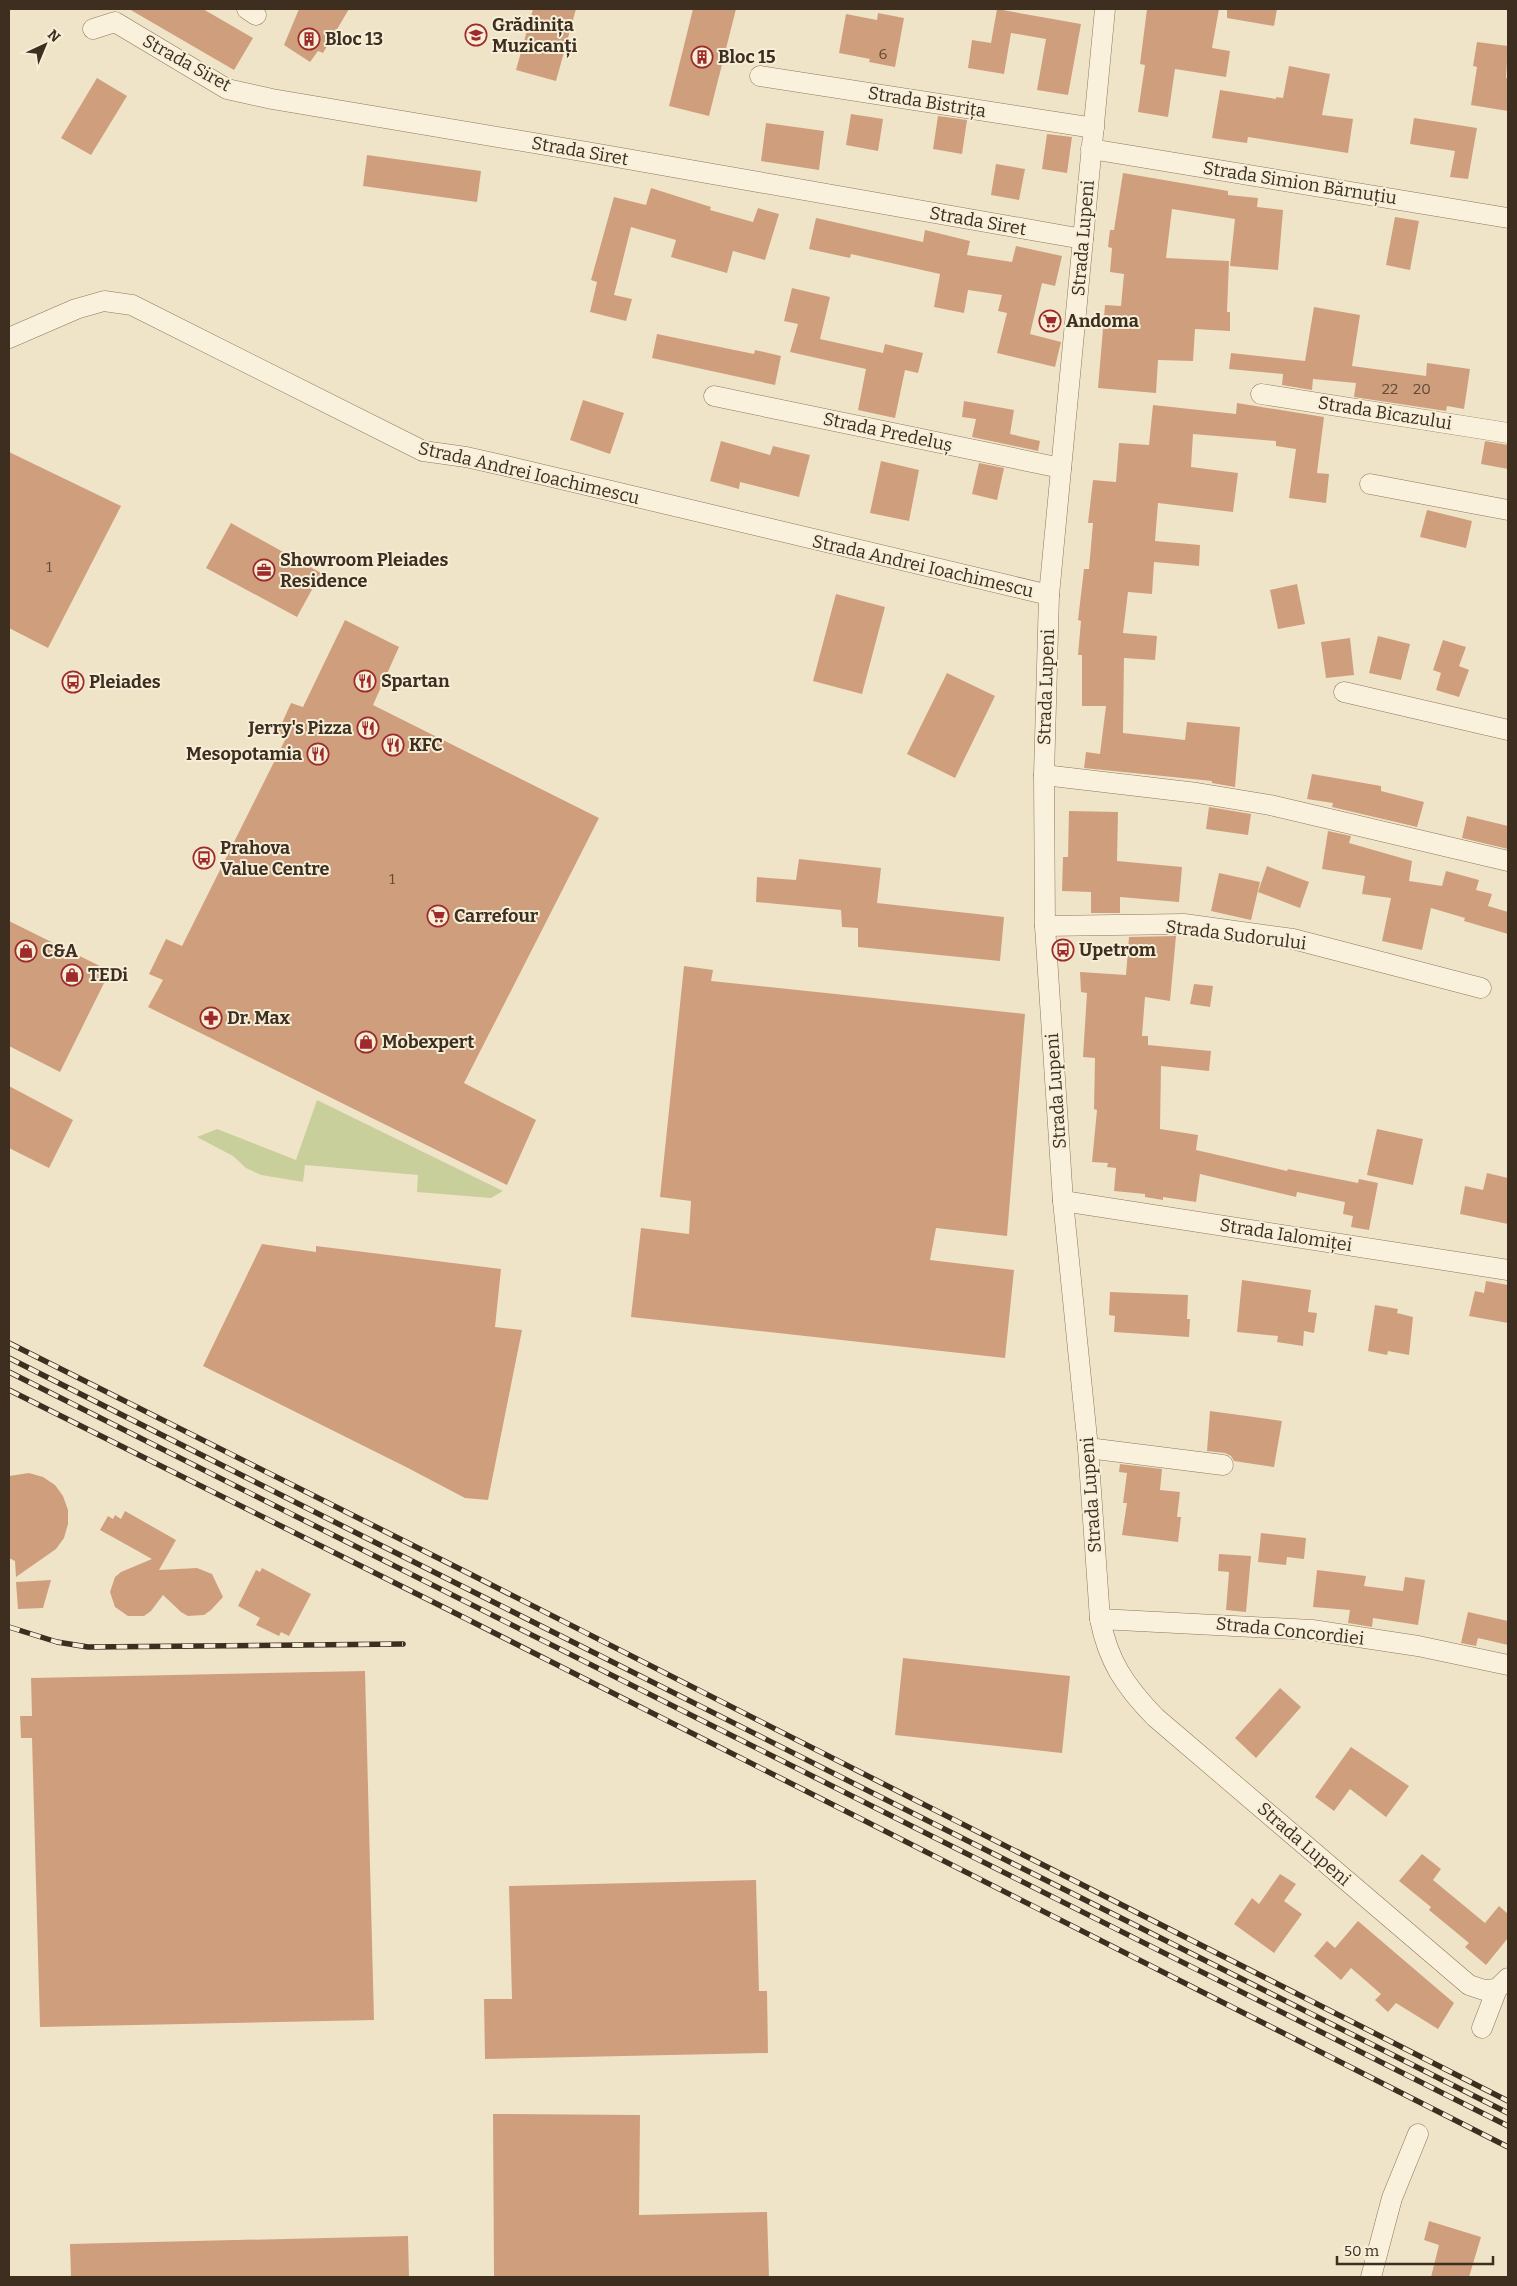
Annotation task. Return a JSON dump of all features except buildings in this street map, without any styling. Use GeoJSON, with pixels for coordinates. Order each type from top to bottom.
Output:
{"type":"FeatureCollection","features":[{"type":"Feature","properties":{"kind":"street","name":"Strada Lupeni"},"geometry":{"type":"LineString","coordinates":[[1105,9],[1049,595],[1044,775],[1045,926],[1063,1200],[1088,1448],[1100,1619],[1104,1642],[1117,1670],[1136,1698],[1155,1717],[1469,1985],[1484,1990],[1502,1983]]}},
{"type":"Feature","properties":{"kind":"street","name":"Strada Siret"},"geometry":{"type":"LineString","coordinates":[[93,29],[115,22],[227,89],[272,99],[1083,239]]}},
{"type":"Feature","properties":{"kind":"street","name":"Strada Bistrița"},"geometry":{"type":"LineString","coordinates":[[760,76],[1094,128]]}},
{"type":"Feature","properties":{"kind":"street","name":"Strada Simion Bărnuțiu"},"geometry":{"type":"LineString","coordinates":[[1091,149],[1508,218]]}},
{"type":"Feature","properties":{"kind":"street","name":"Strada Andrei Ioachimescu"},"geometry":{"type":"LineString","coordinates":[[9,338],[76,309],[104,301],[132,305],[423,451],[482,460],[1049,595]]}},
{"type":"Feature","properties":{"kind":"street","name":"Strada Bicazului"},"geometry":{"type":"LineString","coordinates":[[1262,394],[1508,433]]}},
{"type":"Feature","properties":{"kind":"street","name":"Strada Predeluș"},"geometry":{"type":"LineString","coordinates":[[714,396],[1061,468]]}},
{"type":"Feature","properties":{"kind":"street"},"geometry":{"type":"LineString","coordinates":[[1370,484],[1508,510]]}},
{"type":"Feature","properties":{"kind":"street"},"geometry":{"type":"LineString","coordinates":[[1344,692],[1508,730]]}},
{"type":"Feature","properties":{"kind":"street"},"geometry":{"type":"LineString","coordinates":[[1044,775],[1197,793],[1270,805],[1508,861]]}},
{"type":"Feature","properties":{"kind":"street","name":"Strada Sudorului"},"geometry":{"type":"LineString","coordinates":[[1045,926],[1184,924],[1293,939],[1481,988]]}},
{"type":"Feature","properties":{"kind":"street","name":"Strada Ialomiței"},"geometry":{"type":"LineString","coordinates":[[1063,1200],[1508,1270]]}},
{"type":"Feature","properties":{"kind":"street"},"geometry":{"type":"LineString","coordinates":[[1088,1448],[1223,1465]]}},
{"type":"Feature","properties":{"kind":"street","name":"Strada Concordiei"},"geometry":{"type":"LineString","coordinates":[[1100,1619],[1312,1630],[1418,1646],[1508,1665]]}},
{"type":"Feature","properties":{"kind":"street"},"geometry":{"type":"LineString","coordinates":[[1482,2028],[1502,1983]]}},
{"type":"Feature","properties":{"kind":"street"},"geometry":{"type":"LineString","coordinates":[[1371,2277],[1392,2198],[1418,2134]]}},
{"type":"Feature","properties":{"kind":"green space"},"geometry":{"type":"Polygon","coordinates":[[[317,1100],[503,1191],[491,1198],[417,1192],[418,1175],[305,1165],[303,1182],[261,1175],[246,1168],[233,1156],[197,1137],[217,1129],[296,1160],[317,1100]]]}},
{"type":"Feature","properties":{"kind":"railway"},"geometry":{"type":"LineString","coordinates":[[9,1343],[472,1575],[1508,2101]]}},
{"type":"Feature","properties":{"kind":"railway"},"geometry":{"type":"LineString","coordinates":[[9,1358],[1508,2113]]}},
{"type":"Feature","properties":{"kind":"railway"},"geometry":{"type":"LineString","coordinates":[[9,1372],[1508,2126]]}},
{"type":"Feature","properties":{"kind":"railway"},"geometry":{"type":"LineString","coordinates":[[9,1390],[447,1609],[1508,2147]]}},
{"type":"Feature","properties":{"kind":"railway"},"geometry":{"type":"LineString","coordinates":[[9,1627],[57,1642],[88,1647],[403,1644]]}},
{"type":"Feature","properties":{"kind":"place","name":"Grădinița Muzicanți"},"geometry":{"type":"Point","coordinates":[476,35]}},
{"type":"Feature","properties":{"kind":"place","name":"Bloc 13"},"geometry":{"type":"Point","coordinates":[309,39]}},
{"type":"Feature","properties":{"kind":"place","name":"Bloc 15"},"geometry":{"type":"Point","coordinates":[702,57]}},
{"type":"Feature","properties":{"kind":"place","name":"Andoma"},"geometry":{"type":"Point","coordinates":[1050,321]}},
{"type":"Feature","properties":{"kind":"place","name":"Showroom Pleiades Residence"},"geometry":{"type":"Point","coordinates":[264,570]}},
{"type":"Feature","properties":{"kind":"place","name":"Spartan"},"geometry":{"type":"Point","coordinates":[365,681]}},
{"type":"Feature","properties":{"kind":"place","name":"Pleiades"},"geometry":{"type":"Point","coordinates":[73,682]}},
{"type":"Feature","properties":{"kind":"place","name":"Jerry's Pizza"},"geometry":{"type":"Point","coordinates":[368,728]}},
{"type":"Feature","properties":{"kind":"place","name":"KFC"},"geometry":{"type":"Point","coordinates":[393,745]}},
{"type":"Feature","properties":{"kind":"place","name":"Mesopotamia"},"geometry":{"type":"Point","coordinates":[318,754]}},
{"type":"Feature","properties":{"kind":"place","name":"Prahova Value Centre"},"geometry":{"type":"Point","coordinates":[204,858]}},
{"type":"Feature","properties":{"kind":"place","name":"Carrefour"},"geometry":{"type":"Point","coordinates":[438,916]}},
{"type":"Feature","properties":{"kind":"place","name":"Upetrom"},"geometry":{"type":"Point","coordinates":[1063,950]}},
{"type":"Feature","properties":{"kind":"place","name":"C&A"},"geometry":{"type":"Point","coordinates":[26,951]}},
{"type":"Feature","properties":{"kind":"place","name":"TEDi"},"geometry":{"type":"Point","coordinates":[72,975]}},
{"type":"Feature","properties":{"kind":"place","name":"Dr. Max"},"geometry":{"type":"Point","coordinates":[211,1018]}},
{"type":"Feature","properties":{"kind":"place","name":"Mobexpert"},"geometry":{"type":"Point","coordinates":[366,1042]}}]}
